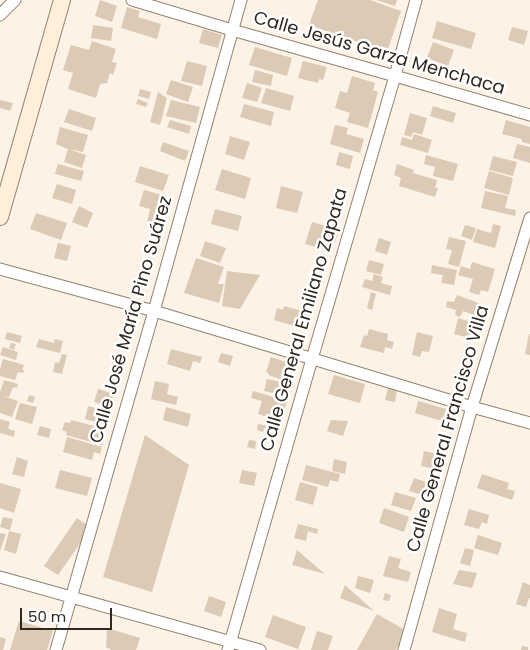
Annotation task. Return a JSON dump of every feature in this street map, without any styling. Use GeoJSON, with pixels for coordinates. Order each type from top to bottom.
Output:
{"type":"FeatureCollection","features":[{"type":"Feature","properties":{"kind":"street"},"geometry":{"type":"LineString","coordinates":[[0,15],[15,0]]}},
{"type":"Feature","properties":{"kind":"street"},"geometry":{"type":"LineString","coordinates":[[0,217],[62,0]]}},
{"type":"Feature","properties":{"kind":"street","name":"Calle Jesús Garza Menchaca"},"geometry":{"type":"LineString","coordinates":[[132,0],[530,115]]}},
{"type":"Feature","properties":{"kind":"street","name":"Calle José María Pino Suárez"},"geometry":{"type":"LineString","coordinates":[[56,650],[241,0]]}},
{"type":"Feature","properties":{"kind":"street","name":"Calle General Emiliano Zapata"},"geometry":{"type":"LineString","coordinates":[[230,646],[416,0]]}},
{"type":"Feature","properties":{"kind":"street","name":"Calle General Francisco Villa"},"geometry":{"type":"LineString","coordinates":[[404,650],[472,407],[530,218]]}},
{"type":"Feature","properties":{"kind":"street"},"geometry":{"type":"LineString","coordinates":[[0,269],[154,311],[530,423]]}},
{"type":"Feature","properties":{"kind":"street"},"geometry":{"type":"LineString","coordinates":[[0,577],[230,646],[260,650]]}},
{"type":"Feature","properties":{"kind":"building"},"geometry":{"type":"Polygon","coordinates":[[[100,0],[117,6],[112,22],[95,16],[100,0]]]}},
{"type":"Feature","properties":{"kind":"building"},"geometry":{"type":"Polygon","coordinates":[[[318,0],[370,0],[401,11],[387,52],[309,25],[318,0]]]}},
{"type":"Feature","properties":{"kind":"building"},"geometry":{"type":"Polygon","coordinates":[[[376,0],[397,0],[395,6],[376,0]]]}},
{"type":"Feature","properties":{"kind":"building"},"geometry":{"type":"Polygon","coordinates":[[[127,7],[140,11],[138,17],[161,24],[157,39],[121,28],[127,7]]]}},
{"type":"Feature","properties":{"kind":"building"},"geometry":{"type":"Polygon","coordinates":[[[437,21],[476,33],[471,49],[432,38],[437,21]]]}},
{"type":"Feature","properties":{"kind":"building"},"geometry":{"type":"Polygon","coordinates":[[[93,25],[113,28],[111,41],[91,38],[93,25]]]}},
{"type":"Feature","properties":{"kind":"building"},"geometry":{"type":"Polygon","coordinates":[[[512,27],[528,31],[524,45],[508,40],[512,27]]]}},
{"type":"Feature","properties":{"kind":"building"},"geometry":{"type":"Polygon","coordinates":[[[203,29],[222,35],[218,48],[199,43],[203,29]]]}},
{"type":"Feature","properties":{"kind":"building"},"geometry":{"type":"Polygon","coordinates":[[[92,41],[116,49],[112,62],[117,63],[113,75],[110,73],[107,83],[100,84],[96,98],[68,89],[73,73],[63,70],[71,45],[89,50],[92,41]]]}},
{"type":"Feature","properties":{"kind":"building"},"geometry":{"type":"Polygon","coordinates":[[[433,42],[454,50],[448,66],[427,58],[433,42]]]}},
{"type":"Feature","properties":{"kind":"building"},"geometry":{"type":"Polygon","coordinates":[[[255,47],[292,58],[287,76],[249,65],[255,47]]]}},
{"type":"Feature","properties":{"kind":"building"},"geometry":{"type":"Polygon","coordinates":[[[187,61],[207,66],[202,86],[181,81],[187,61]]]}},
{"type":"Feature","properties":{"kind":"building"},"geometry":{"type":"Polygon","coordinates":[[[303,61],[327,67],[323,80],[319,79],[318,83],[298,78],[303,61]]]}},
{"type":"Feature","properties":{"kind":"building"},"geometry":{"type":"Polygon","coordinates":[[[255,70],[273,75],[271,86],[252,82],[255,70]]]}},
{"type":"Feature","properties":{"kind":"building"},"geometry":{"type":"Polygon","coordinates":[[[352,76],[375,83],[373,90],[378,92],[368,128],[347,122],[350,113],[335,108],[340,91],[347,93],[352,76]]]}},
{"type":"Feature","properties":{"kind":"building"},"geometry":{"type":"Polygon","coordinates":[[[171,80],[193,87],[188,102],[166,94],[171,80]]]}},
{"type":"Feature","properties":{"kind":"building"},"geometry":{"type":"Polygon","coordinates":[[[247,83],[262,88],[257,102],[242,98],[247,83]]]}},
{"type":"Feature","properties":{"kind":"building"},"geometry":{"type":"Polygon","coordinates":[[[266,88],[294,96],[290,111],[261,103],[266,88]]]}},
{"type":"Feature","properties":{"kind":"building"},"geometry":{"type":"Polygon","coordinates":[[[140,89],[151,92],[149,99],[138,96],[140,89]]]}},
{"type":"Feature","properties":{"kind":"building"},"geometry":{"type":"Polygon","coordinates":[[[158,92],[167,98],[160,125],[150,122],[158,92]]]}},
{"type":"Feature","properties":{"kind":"building"},"geometry":{"type":"Polygon","coordinates":[[[138,99],[148,103],[146,107],[136,104],[138,99]]]}},
{"type":"Feature","properties":{"kind":"building"},"geometry":{"type":"Polygon","coordinates":[[[0,100],[13,103],[10,111],[0,108],[0,100]]]}},
{"type":"Feature","properties":{"kind":"building"},"geometry":{"type":"Polygon","coordinates":[[[171,100],[200,107],[196,123],[166,116],[171,100]]]}},
{"type":"Feature","properties":{"kind":"building"},"geometry":{"type":"Polygon","coordinates":[[[244,104],[274,112],[271,126],[240,117],[244,104]]]}},
{"type":"Feature","properties":{"kind":"building"},"geometry":{"type":"Polygon","coordinates":[[[433,106],[456,113],[453,123],[430,116],[433,106]]]}},
{"type":"Feature","properties":{"kind":"building"},"geometry":{"type":"Polygon","coordinates":[[[69,109],[96,118],[92,131],[64,122],[69,109]]]}},
{"type":"Feature","properties":{"kind":"building"},"geometry":{"type":"Polygon","coordinates":[[[410,113],[427,118],[422,135],[413,132],[411,137],[404,135],[410,113]]]}},
{"type":"Feature","properties":{"kind":"building"},"geometry":{"type":"Polygon","coordinates":[[[170,120],[191,126],[189,134],[167,127],[170,120]]]}},
{"type":"Feature","properties":{"kind":"building"},"geometry":{"type":"Polygon","coordinates":[[[506,120],[530,127],[530,144],[522,142],[522,139],[502,134],[506,120]]]}},
{"type":"Feature","properties":{"kind":"building"},"geometry":{"type":"Polygon","coordinates":[[[335,125],[348,128],[346,134],[364,139],[360,153],[330,144],[335,125]]]}},
{"type":"Feature","properties":{"kind":"building"},"geometry":{"type":"Polygon","coordinates":[[[60,127],[88,135],[83,152],[56,144],[60,127]]]}},
{"type":"Feature","properties":{"kind":"building"},"geometry":{"type":"Polygon","coordinates":[[[414,134],[432,140],[428,153],[400,145],[402,137],[412,140],[414,134]]]}},
{"type":"Feature","properties":{"kind":"building"},"geometry":{"type":"Polygon","coordinates":[[[230,136],[250,142],[244,160],[225,154],[230,136]]]}},
{"type":"Feature","properties":{"kind":"building"},"geometry":{"type":"Polygon","coordinates":[[[163,142],[189,151],[185,161],[160,151],[163,142]]]}},
{"type":"Feature","properties":{"kind":"building"},"geometry":{"type":"Polygon","coordinates":[[[517,144],[530,147],[530,163],[513,158],[517,144]]]}},
{"type":"Feature","properties":{"kind":"building"},"geometry":{"type":"Polygon","coordinates":[[[68,149],[86,155],[82,168],[64,162],[68,149]]]}},
{"type":"Feature","properties":{"kind":"building"},"geometry":{"type":"Polygon","coordinates":[[[339,152],[353,156],[350,169],[336,165],[339,152]]]}},
{"type":"Feature","properties":{"kind":"building"},"geometry":{"type":"Polygon","coordinates":[[[426,155],[458,164],[453,181],[433,176],[435,167],[424,164],[426,155]]]}},
{"type":"Feature","properties":{"kind":"building"},"geometry":{"type":"Polygon","coordinates":[[[493,156],[517,162],[513,176],[489,170],[493,156]]]}},
{"type":"Feature","properties":{"kind":"building"},"geometry":{"type":"Polygon","coordinates":[[[58,164],[84,171],[81,181],[55,174],[58,164]]]}},
{"type":"Feature","properties":{"kind":"building"},"geometry":{"type":"Polygon","coordinates":[[[397,164],[414,170],[413,173],[437,180],[435,188],[438,188],[435,197],[399,186],[401,178],[394,175],[397,164]]]}},
{"type":"Feature","properties":{"kind":"building"},"geometry":{"type":"Polygon","coordinates":[[[140,166],[169,175],[163,191],[135,182],[140,166]]]}},
{"type":"Feature","properties":{"kind":"building"},"geometry":{"type":"Polygon","coordinates":[[[222,169],[251,178],[245,199],[215,190],[222,169]]]}},
{"type":"Feature","properties":{"kind":"building"},"geometry":{"type":"Polygon","coordinates":[[[489,171],[513,178],[509,195],[484,188],[489,171]]]}},
{"type":"Feature","properties":{"kind":"building"},"geometry":{"type":"Polygon","coordinates":[[[57,184],[76,190],[72,204],[52,198],[57,184]]]}},
{"type":"Feature","properties":{"kind":"building"},"geometry":{"type":"Polygon","coordinates":[[[281,186],[303,192],[297,213],[276,208],[281,186]]]}},
{"type":"Feature","properties":{"kind":"building"},"geometry":{"type":"Polygon","coordinates":[[[144,190],[166,196],[162,209],[169,211],[164,227],[147,223],[150,209],[139,206],[144,190]]]}},
{"type":"Feature","properties":{"kind":"building"},"geometry":{"type":"Polygon","coordinates":[[[485,191],[508,196],[505,208],[516,210],[515,216],[481,208],[485,191]]]}},
{"type":"Feature","properties":{"kind":"building"},"geometry":{"type":"Polygon","coordinates":[[[79,206],[93,213],[87,228],[72,222],[79,206]]]}},
{"type":"Feature","properties":{"kind":"building"},"geometry":{"type":"Polygon","coordinates":[[[215,209],[242,216],[238,231],[211,224],[215,209]]]}},
{"type":"Feature","properties":{"kind":"building"},"geometry":{"type":"Polygon","coordinates":[[[36,213],[67,223],[61,240],[30,229],[36,213]]]}},
{"type":"Feature","properties":{"kind":"building"},"geometry":{"type":"Polygon","coordinates":[[[312,222],[339,230],[335,242],[332,241],[330,251],[305,244],[312,222]]]}},
{"type":"Feature","properties":{"kind":"building"},"geometry":{"type":"Polygon","coordinates":[[[493,224],[501,226],[495,248],[473,242],[477,229],[491,233],[493,224]]]}},
{"type":"Feature","properties":{"kind":"building"},"geometry":{"type":"Polygon","coordinates":[[[465,225],[476,228],[472,240],[461,236],[465,225]]]}},
{"type":"Feature","properties":{"kind":"building"},"geometry":{"type":"Polygon","coordinates":[[[449,237],[466,241],[459,267],[448,264],[452,250],[446,249],[449,237]]]}},
{"type":"Feature","properties":{"kind":"building"},"geometry":{"type":"Polygon","coordinates":[[[379,238],[391,242],[387,255],[375,251],[379,238]]]}},
{"type":"Feature","properties":{"kind":"building"},"geometry":{"type":"Polygon","coordinates":[[[205,241],[226,248],[220,263],[200,256],[205,241]]]}},
{"type":"Feature","properties":{"kind":"building"},"geometry":{"type":"Polygon","coordinates":[[[58,243],[71,246],[67,261],[54,258],[58,243]]]}},
{"type":"Feature","properties":{"kind":"building"},"geometry":{"type":"Polygon","coordinates":[[[196,258],[224,267],[218,284],[224,284],[219,303],[184,293],[196,258]]]}},
{"type":"Feature","properties":{"kind":"building"},"geometry":{"type":"Polygon","coordinates":[[[369,260],[384,264],[381,275],[366,271],[369,260]]]}},
{"type":"Feature","properties":{"kind":"building"},"geometry":{"type":"Polygon","coordinates":[[[472,262],[495,269],[488,292],[481,290],[479,295],[469,292],[473,279],[458,275],[461,266],[470,269],[472,262]]]}},
{"type":"Feature","properties":{"kind":"building"},"geometry":{"type":"Polygon","coordinates":[[[432,265],[457,270],[454,285],[441,283],[443,275],[431,273],[432,265]]]}},
{"type":"Feature","properties":{"kind":"building"},"geometry":{"type":"Polygon","coordinates":[[[227,271],[260,275],[240,309],[222,306],[227,271]]]}},
{"type":"Feature","properties":{"kind":"building"},"geometry":{"type":"Polygon","coordinates":[[[374,274],[383,277],[381,283],[392,286],[390,295],[362,287],[365,279],[372,281],[374,274]]]}},
{"type":"Feature","properties":{"kind":"building"},"geometry":{"type":"Polygon","coordinates":[[[371,292],[376,294],[372,310],[367,308],[371,292]]]}},
{"type":"Feature","properties":{"kind":"building"},"geometry":{"type":"Polygon","coordinates":[[[457,295],[481,304],[477,316],[463,311],[460,317],[455,315],[456,310],[446,307],[447,301],[454,302],[457,295]]]}},
{"type":"Feature","properties":{"kind":"building"},"geometry":{"type":"Polygon","coordinates":[[[284,306],[310,313],[305,329],[274,320],[277,308],[283,310],[284,306]]]}},
{"type":"Feature","properties":{"kind":"building"},"geometry":{"type":"Polygon","coordinates":[[[458,318],[474,323],[469,338],[454,334],[458,318]]]}},
{"type":"Feature","properties":{"kind":"building"},"geometry":{"type":"Polygon","coordinates":[[[369,329],[388,334],[387,340],[394,342],[392,349],[385,347],[384,353],[360,347],[364,335],[367,336],[369,329]]]}},
{"type":"Feature","properties":{"kind":"building"},"geometry":{"type":"Polygon","coordinates":[[[7,332],[22,336],[20,343],[5,339],[7,332]]]}},
{"type":"Feature","properties":{"kind":"building"},"geometry":{"type":"Polygon","coordinates":[[[417,332],[433,336],[429,352],[422,351],[420,357],[412,355],[417,332]]]}},
{"type":"Feature","properties":{"kind":"building"},"geometry":{"type":"Polygon","coordinates":[[[530,334],[530,355],[525,354],[530,334]]]}},
{"type":"Feature","properties":{"kind":"building"},"geometry":{"type":"Polygon","coordinates":[[[39,339],[54,343],[55,339],[63,341],[60,353],[36,347],[39,339]]]}},
{"type":"Feature","properties":{"kind":"building"},"geometry":{"type":"Polygon","coordinates":[[[11,343],[16,344],[14,350],[9,348],[11,343]]]}},
{"type":"Feature","properties":{"kind":"building"},"geometry":{"type":"Polygon","coordinates":[[[3,347],[18,352],[16,360],[0,355],[3,347]]]}},
{"type":"Feature","properties":{"kind":"building"},"geometry":{"type":"Polygon","coordinates":[[[171,349],[202,357],[200,363],[193,361],[190,371],[167,364],[171,349]]]}},
{"type":"Feature","properties":{"kind":"building"},"geometry":{"type":"Polygon","coordinates":[[[221,353],[233,356],[230,366],[218,362],[221,353]]]}},
{"type":"Feature","properties":{"kind":"building"},"geometry":{"type":"Polygon","coordinates":[[[62,354],[67,355],[62,374],[53,372],[55,362],[59,363],[62,354]]]}},
{"type":"Feature","properties":{"kind":"building"},"geometry":{"type":"Polygon","coordinates":[[[271,357],[289,363],[283,380],[268,375],[266,372],[271,357]]]}},
{"type":"Feature","properties":{"kind":"building"},"geometry":{"type":"Polygon","coordinates":[[[3,359],[24,365],[23,373],[18,372],[15,380],[0,376],[3,359]]]}},
{"type":"Feature","properties":{"kind":"building"},"geometry":{"type":"Polygon","coordinates":[[[334,375],[365,384],[360,403],[328,394],[334,375]]]}},
{"type":"Feature","properties":{"kind":"building"},"geometry":{"type":"Polygon","coordinates":[[[267,379],[285,383],[282,395],[264,391],[267,379]]]}},
{"type":"Feature","properties":{"kind":"building"},"geometry":{"type":"Polygon","coordinates":[[[4,380],[18,384],[17,388],[13,387],[9,397],[3,396],[18,401],[12,417],[0,413],[0,392],[4,380]]]}},
{"type":"Feature","properties":{"kind":"building"},"geometry":{"type":"Polygon","coordinates":[[[155,381],[169,384],[167,394],[178,397],[176,405],[151,399],[155,381]]]}},
{"type":"Feature","properties":{"kind":"building"},"geometry":{"type":"Polygon","coordinates":[[[388,388],[397,390],[395,402],[385,400],[388,388]]]}},
{"type":"Feature","properties":{"kind":"building"},"geometry":{"type":"Polygon","coordinates":[[[98,389],[114,394],[110,407],[94,402],[98,389]]]}},
{"type":"Feature","properties":{"kind":"building"},"geometry":{"type":"Polygon","coordinates":[[[253,391],[287,401],[281,421],[258,414],[262,401],[251,398],[253,391]]]}},
{"type":"Feature","properties":{"kind":"building"},"geometry":{"type":"Polygon","coordinates":[[[29,395],[35,397],[33,403],[27,401],[29,395]]]}},
{"type":"Feature","properties":{"kind":"building"},"geometry":{"type":"Polygon","coordinates":[[[418,401],[446,409],[442,421],[415,413],[418,401]]]}},
{"type":"Feature","properties":{"kind":"building"},"geometry":{"type":"Polygon","coordinates":[[[20,403],[37,407],[32,424],[15,419],[20,403]]]}},
{"type":"Feature","properties":{"kind":"building"},"geometry":{"type":"Polygon","coordinates":[[[88,406],[109,412],[106,425],[85,419],[88,406]]]}},
{"type":"Feature","properties":{"kind":"building"},"geometry":{"type":"Polygon","coordinates":[[[166,407],[191,414],[188,427],[163,420],[166,407]]]}},
{"type":"Feature","properties":{"kind":"building"},"geometry":{"type":"Polygon","coordinates":[[[0,419],[10,422],[8,429],[15,431],[14,437],[0,433],[0,419]]]}},
{"type":"Feature","properties":{"kind":"building"},"geometry":{"type":"Polygon","coordinates":[[[71,420],[106,429],[102,445],[66,435],[67,432],[62,430],[65,422],[70,423],[71,420]]]}},
{"type":"Feature","properties":{"kind":"building"},"geometry":{"type":"Polygon","coordinates":[[[331,420],[348,421],[343,436],[327,431],[331,420]]]}},
{"type":"Feature","properties":{"kind":"building"},"geometry":{"type":"Polygon","coordinates":[[[258,424],[268,426],[268,429],[264,428],[263,432],[257,430],[258,424]]]}},
{"type":"Feature","properties":{"kind":"building"},"geometry":{"type":"Polygon","coordinates":[[[40,426],[51,429],[49,438],[37,435],[40,426]]]}},
{"type":"Feature","properties":{"kind":"building"},"geometry":{"type":"Polygon","coordinates":[[[145,435],[189,465],[152,592],[103,577],[145,435]]]}},
{"type":"Feature","properties":{"kind":"building"},"geometry":{"type":"Polygon","coordinates":[[[67,437],[102,447],[100,454],[94,452],[92,460],[63,452],[67,437]]]}},
{"type":"Feature","properties":{"kind":"building"},"geometry":{"type":"Polygon","coordinates":[[[249,440],[256,441],[255,449],[247,447],[249,440]]]}},
{"type":"Feature","properties":{"kind":"building"},"geometry":{"type":"Polygon","coordinates":[[[424,451],[444,455],[441,470],[421,466],[424,451]]]}},
{"type":"Feature","properties":{"kind":"building"},"geometry":{"type":"Polygon","coordinates":[[[17,457],[28,461],[24,477],[12,474],[17,457]]]}},
{"type":"Feature","properties":{"kind":"building"},"geometry":{"type":"Polygon","coordinates":[[[334,459],[347,462],[345,474],[332,471],[334,459]]]}},
{"type":"Feature","properties":{"kind":"building"},"geometry":{"type":"Polygon","coordinates":[[[306,465],[340,474],[338,482],[330,480],[328,487],[302,480],[306,465]]]}},
{"type":"Feature","properties":{"kind":"building"},"geometry":{"type":"Polygon","coordinates":[[[60,470],[92,478],[87,496],[55,488],[60,470]]]}},
{"type":"Feature","properties":{"kind":"building"},"geometry":{"type":"Polygon","coordinates":[[[242,470],[257,473],[254,486],[239,483],[242,470]]]}},
{"type":"Feature","properties":{"kind":"building"},"geometry":{"type":"Polygon","coordinates":[[[482,474],[509,483],[507,489],[515,491],[512,500],[477,488],[482,474]]]}},
{"type":"Feature","properties":{"kind":"building"},"geometry":{"type":"Polygon","coordinates":[[[414,478],[426,482],[422,495],[409,491],[414,478]]]}},
{"type":"Feature","properties":{"kind":"building"},"geometry":{"type":"Polygon","coordinates":[[[300,482],[318,487],[313,505],[295,500],[300,482]]]}},
{"type":"Feature","properties":{"kind":"building"},"geometry":{"type":"Polygon","coordinates":[[[0,483],[21,489],[14,513],[0,508],[0,483]]]}},
{"type":"Feature","properties":{"kind":"building"},"geometry":{"type":"Polygon","coordinates":[[[395,492],[416,498],[411,511],[391,505],[395,492]]]}},
{"type":"Feature","properties":{"kind":"building"},"geometry":{"type":"Polygon","coordinates":[[[384,508],[409,517],[404,532],[379,523],[384,508]]]}},
{"type":"Feature","properties":{"kind":"building"},"geometry":{"type":"Polygon","coordinates":[[[469,509],[489,515],[487,524],[482,522],[479,529],[464,525],[469,509]]]}},
{"type":"Feature","properties":{"kind":"building"},"geometry":{"type":"Polygon","coordinates":[[[3,517],[13,519],[10,530],[0,527],[3,517]]]}},
{"type":"Feature","properties":{"kind":"building"},"geometry":{"type":"Polygon","coordinates":[[[77,518],[91,528],[58,575],[44,566],[77,518]]]}},
{"type":"Feature","properties":{"kind":"building"},"geometry":{"type":"Polygon","coordinates":[[[298,524],[318,529],[317,534],[308,531],[306,541],[294,538],[298,524]]]}},
{"type":"Feature","properties":{"kind":"building"},"geometry":{"type":"Polygon","coordinates":[[[9,531],[21,534],[16,554],[4,550],[9,531]]]}},
{"type":"Feature","properties":{"kind":"building"},"geometry":{"type":"Polygon","coordinates":[[[0,533],[6,534],[0,551],[0,533]]]}},
{"type":"Feature","properties":{"kind":"building"},"geometry":{"type":"Polygon","coordinates":[[[478,535],[502,543],[498,555],[474,548],[478,535]]]}},
{"type":"Feature","properties":{"kind":"building"},"geometry":{"type":"Polygon","coordinates":[[[465,548],[474,550],[470,566],[460,563],[465,548]]]}},
{"type":"Feature","properties":{"kind":"building"},"geometry":{"type":"Polygon","coordinates":[[[297,550],[325,574],[292,565],[297,550]]]}},
{"type":"Feature","properties":{"kind":"building"},"geometry":{"type":"Polygon","coordinates":[[[389,556],[401,559],[398,568],[411,572],[408,582],[383,576],[389,556]]]}},
{"type":"Feature","properties":{"kind":"building"},"geometry":{"type":"Polygon","coordinates":[[[459,570],[477,573],[472,588],[453,584],[459,570]]]}},
{"type":"Feature","properties":{"kind":"building"},"geometry":{"type":"Polygon","coordinates":[[[358,576],[374,580],[370,593],[355,588],[358,576]]]}},
{"type":"Feature","properties":{"kind":"building"},"geometry":{"type":"Polygon","coordinates":[[[523,582],[530,585],[530,598],[526,607],[516,604],[523,582]]]}},
{"type":"Feature","properties":{"kind":"building"},"geometry":{"type":"Polygon","coordinates":[[[345,585],[374,611],[340,598],[345,585]]]}},
{"type":"Feature","properties":{"kind":"building"},"geometry":{"type":"Polygon","coordinates":[[[385,593],[391,595],[389,601],[383,600],[385,593]]]}},
{"type":"Feature","properties":{"kind":"building"},"geometry":{"type":"Polygon","coordinates":[[[209,596],[226,602],[221,617],[204,611],[209,596]]]}},
{"type":"Feature","properties":{"kind":"building"},"geometry":{"type":"Polygon","coordinates":[[[439,608],[457,614],[453,629],[467,633],[465,642],[432,632],[439,608]]]}},
{"type":"Feature","properties":{"kind":"building"},"geometry":{"type":"Polygon","coordinates":[[[377,614],[407,631],[396,650],[357,650],[377,614]]]}},
{"type":"Feature","properties":{"kind":"building"},"geometry":{"type":"Polygon","coordinates":[[[273,615],[306,627],[298,649],[265,637],[273,615]]]}},
{"type":"Feature","properties":{"kind":"building"},"geometry":{"type":"Polygon","coordinates":[[[19,621],[53,631],[47,650],[10,650],[19,621]]]}},
{"type":"Feature","properties":{"kind":"building"},"geometry":{"type":"Polygon","coordinates":[[[107,628],[140,638],[136,650],[112,650],[106,647],[107,628]]]}},
{"type":"Feature","properties":{"kind":"building"},"geometry":{"type":"Polygon","coordinates":[[[317,631],[333,636],[328,650],[311,650],[317,631]]]}},
{"type":"Feature","properties":{"kind":"building"},"geometry":{"type":"Polygon","coordinates":[[[0,637],[6,639],[3,650],[0,650],[0,637]]]}},
{"type":"Feature","properties":{"kind":"building"},"geometry":{"type":"Polygon","coordinates":[[[522,646],[528,647],[528,650],[521,650],[522,646]]]}}]}
